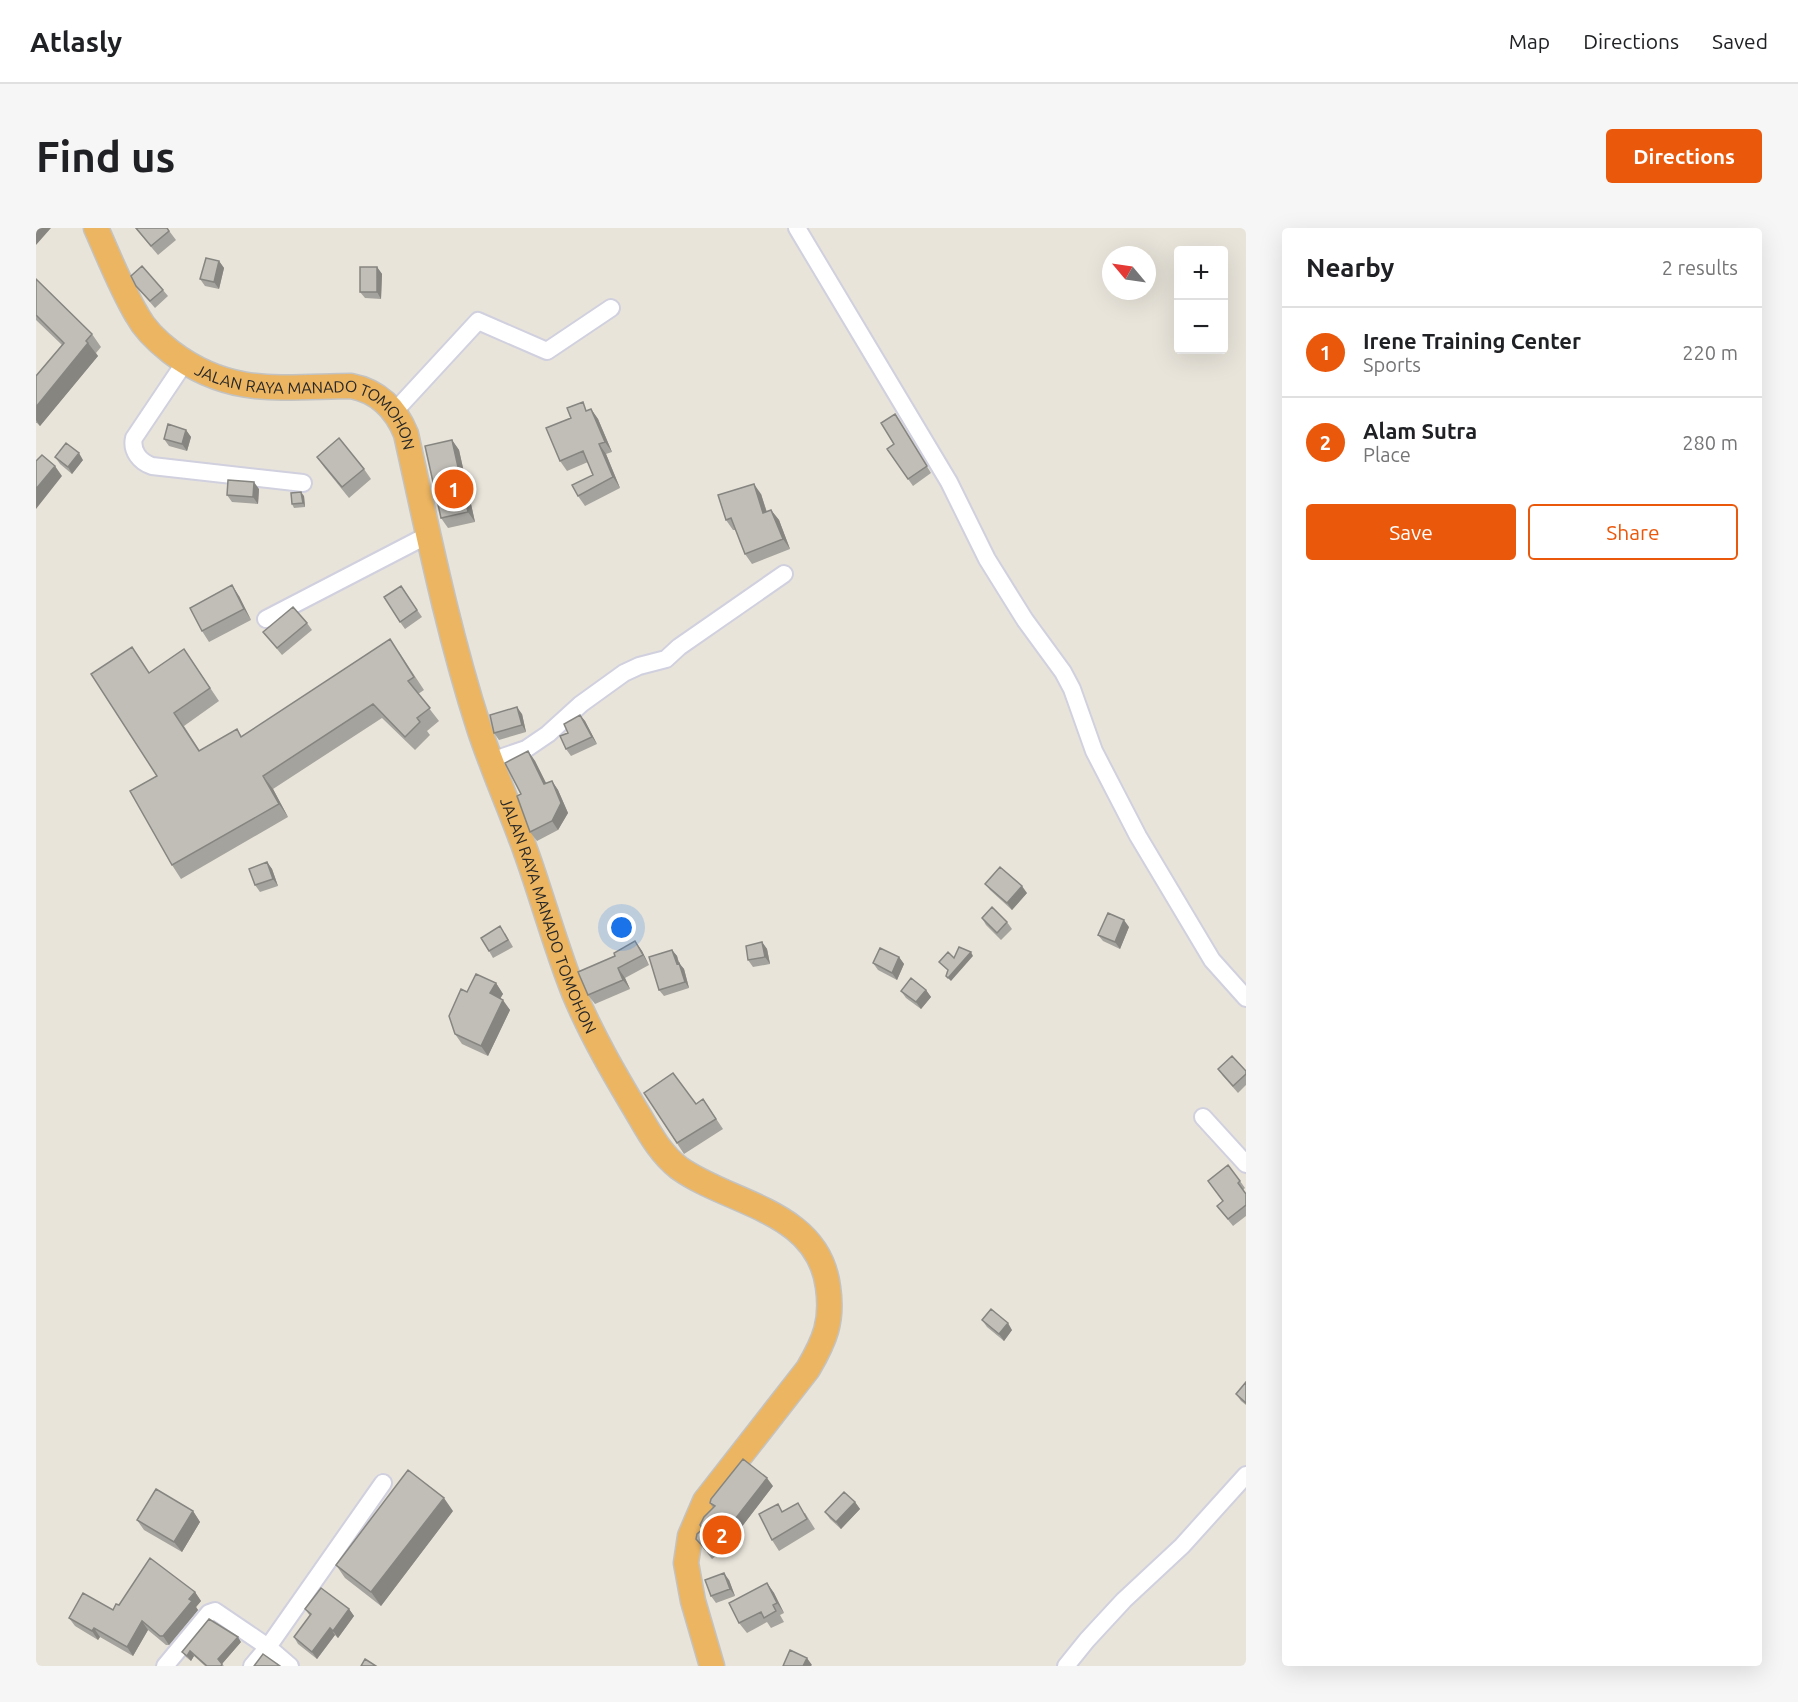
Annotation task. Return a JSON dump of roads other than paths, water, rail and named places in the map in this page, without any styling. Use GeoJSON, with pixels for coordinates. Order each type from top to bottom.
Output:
{"type":"FeatureCollection","features":[{"type":"Feature","properties":{"kind":"highway","name":"JALAN RAYA MANADO TOMOHON"},"geometry":{"type":"LineString","coordinates":[[96,228],[137,316],[148,332],[159,343],[206,375],[252,387],[359,387],[379,397],[394,412],[406,434],[452,639],[480,730],[527,855],[574,994],[609,1065],[658,1147],[670,1160],[696,1179],[745,1201],[796,1229],[816,1251],[826,1275],[831,1305],[830,1319],[824,1338],[808,1369],[705,1501],[690,1536],[686,1563],[693,1601],[712,1666]]}},
{"type":"Feature","properties":{"kind":"street"},"geometry":{"type":"LineString","coordinates":[[797,228],[949,482],[987,559],[1025,620],[1063,672],[1072,689],[1094,751],[1138,836],[1212,960],[1246,999]]}},
{"type":"Feature","properties":{"kind":"street"},"geometry":{"type":"LineString","coordinates":[[394,412],[478,321],[547,351],[611,308]]}},
{"type":"Feature","properties":{"kind":"street"},"geometry":{"type":"LineString","coordinates":[[185,362],[134,438],[134,450],[141,460],[152,466],[303,483]]}},
{"type":"Feature","properties":{"kind":"street"},"geometry":{"type":"LineString","coordinates":[[266,619],[428,535]]}},
{"type":"Feature","properties":{"kind":"street"},"geometry":{"type":"LineString","coordinates":[[491,761],[526,749],[548,734],[581,704],[624,673],[639,666],[666,659],[679,647],[784,574]]}},
{"type":"Feature","properties":{"kind":"street"},"geometry":{"type":"LineString","coordinates":[[1203,1117],[1246,1164]]}},
{"type":"Feature","properties":{"kind":"street"},"geometry":{"type":"LineString","coordinates":[[1066,1666],[1124,1600],[1182,1546],[1246,1474]]}},
{"type":"Feature","properties":{"kind":"street"},"geometry":{"type":"LineString","coordinates":[[252,1666],[268,1647],[383,1483]]}},
{"type":"Feature","properties":{"kind":"street"},"geometry":{"type":"LineString","coordinates":[[165,1666],[213,1611],[219,1611],[290,1666]]}},
{"type":"Feature","properties":{"kind":"place","name":"Irene Training Center"},"geometry":{"type":"Point","coordinates":[454,489]}},
{"type":"Feature","properties":{"kind":"place","name":"Alam Sutra"},"geometry":{"type":"Point","coordinates":[722,1535]}}]}
